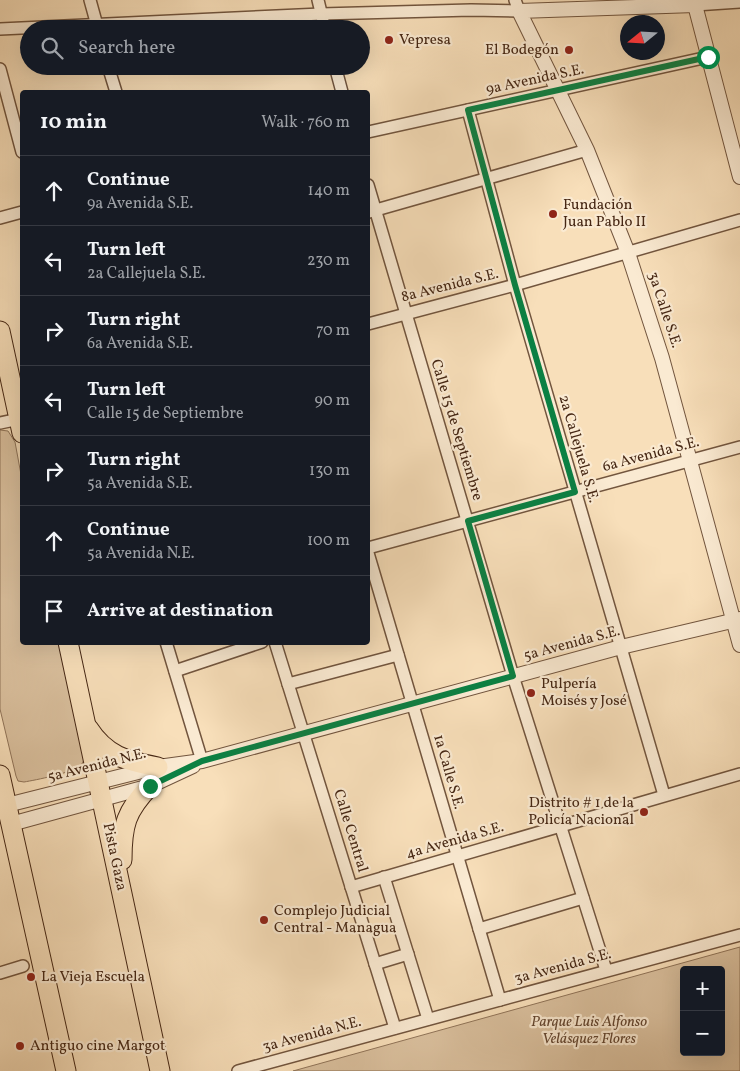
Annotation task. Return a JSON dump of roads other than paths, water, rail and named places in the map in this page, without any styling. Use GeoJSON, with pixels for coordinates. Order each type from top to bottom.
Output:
{"type":"FeatureCollection","features":[{"type":"Feature","properties":{"kind":"highway"},"geometry":{"type":"LineString","coordinates":[[0,332],[20,422]]}},
{"type":"Feature","properties":{"kind":"highway","name":"Pista Gaza"},"geometry":{"type":"LineString","coordinates":[[69,645],[160,1071]]}},
{"type":"Feature","properties":{"kind":"highway"},"geometry":{"type":"LineString","coordinates":[[84,717],[98,742],[112,753],[126,760],[158,767]]}},
{"type":"Feature","properties":{"kind":"highway"},"geometry":{"type":"LineString","coordinates":[[0,775],[66,1071]]}},
{"type":"Feature","properties":{"kind":"highway"},"geometry":{"type":"LineString","coordinates":[[124,901],[122,838],[124,824],[131,808],[150,786]]}},
{"type":"Feature","properties":{"kind":"street"},"geometry":{"type":"LineString","coordinates":[[90,0],[96,20]]}},
{"type":"Feature","properties":{"kind":"street"},"geometry":{"type":"LineString","coordinates":[[318,0],[323,20]]}},
{"type":"Feature","properties":{"kind":"street"},"geometry":{"type":"LineString","coordinates":[[210,20],[321,14],[471,10],[517,6],[695,5],[740,2]]}},
{"type":"Feature","properties":{"kind":"street"},"geometry":{"type":"LineString","coordinates":[[695,5],[740,177]]}},
{"type":"Feature","properties":{"kind":"street","name":"3a Calle S.E."},"geometry":{"type":"LineString","coordinates":[[517,6],[587,150],[628,253],[662,358],[737,620],[740,645]]}},
{"type":"Feature","properties":{"kind":"street"},"geometry":{"type":"LineString","coordinates":[[0,29],[20,28]]}},
{"type":"Feature","properties":{"kind":"street","name":"9a Avenida S.E."},"geometry":{"type":"LineString","coordinates":[[370,132],[708,57]]}},
{"type":"Feature","properties":{"kind":"street"},"geometry":{"type":"LineString","coordinates":[[0,69],[20,144]]}},
{"type":"Feature","properties":{"kind":"street"},"geometry":{"type":"LineString","coordinates":[[111,75],[115,90]]}},
{"type":"Feature","properties":{"kind":"street"},"geometry":{"type":"LineString","coordinates":[[337,75],[341,90]]}},
{"type":"Feature","properties":{"kind":"street","name":"2a Callejuela S.E."},"geometry":{"type":"LineString","coordinates":[[468,110],[515,285],[664,795]]}},
{"type":"Feature","properties":{"kind":"street"},"geometry":{"type":"LineString","coordinates":[[371,212],[587,150]]}},
{"type":"Feature","properties":{"kind":"street","name":"Calle 15 de Septiembre"},"geometry":{"type":"LineString","coordinates":[[371,212],[468,521],[513,676],[606,970]]}},
{"type":"Feature","properties":{"kind":"street"},"geometry":{"type":"LineString","coordinates":[[0,218],[20,213]]}},
{"type":"Feature","properties":{"kind":"street","name":"8a Avenida S.E."},"geometry":{"type":"LineString","coordinates":[[370,323],[515,285],[740,220]]}},
{"type":"Feature","properties":{"kind":"street"},"geometry":{"type":"LineString","coordinates":[[0,423],[20,426]]}},
{"type":"Feature","properties":{"kind":"street","name":"6a Avenida S.E."},"geometry":{"type":"LineString","coordinates":[[370,547],[740,447]]}},
{"type":"Feature","properties":{"kind":"street","name":"1a Calle S.E."},"geometry":{"type":"LineString","coordinates":[[370,560],[500,1000]]}},
{"type":"Feature","properties":{"kind":"street","name":"5a Avenida S.E."},"geometry":{"type":"LineString","coordinates":[[304,733],[621,647],[737,620]]}},
{"type":"Feature","properties":{"kind":"street"},"geometry":{"type":"LineString","coordinates":[[167,645],[202,761]]}},
{"type":"Feature","properties":{"kind":"street"},"geometry":{"type":"LineString","coordinates":[[175,672],[253,645]]}},
{"type":"Feature","properties":{"kind":"street","name":"Calle Central"},"geometry":{"type":"LineString","coordinates":[[276,645],[394,1028]]}},
{"type":"Feature","properties":{"kind":"street"},"geometry":{"type":"LineString","coordinates":[[288,684],[398,655]]}},
{"type":"Feature","properties":{"kind":"street","name":"5a Avenida N.E."},"geometry":{"type":"LineString","coordinates":[[7,813],[99,790],[158,767],[202,761],[304,733]]}},
{"type":"Feature","properties":{"kind":"street","name":"5a Avenida N.E."},"geometry":{"type":"LineString","coordinates":[[99,790],[150,786],[202,761]]}},
{"type":"Feature","properties":{"kind":"street","name":"4a Avenida S.E."},"geometry":{"type":"LineString","coordinates":[[351,887],[740,774]]}},
{"type":"Feature","properties":{"kind":"street"},"geometry":{"type":"LineString","coordinates":[[384,878],[428,1019]]}},
{"type":"Feature","properties":{"kind":"street"},"geometry":{"type":"LineString","coordinates":[[479,929],[583,898]]}},
{"type":"Feature","properties":{"kind":"street","name":"3a Avenida S.E."},"geometry":{"type":"LineString","coordinates":[[394,1028],[740,935]]}},
{"type":"Feature","properties":{"kind":"street"},"geometry":{"type":"LineString","coordinates":[[375,964],[408,954]]}},
{"type":"Feature","properties":{"kind":"street"},"geometry":{"type":"LineString","coordinates":[[0,972],[23,966]]}},
{"type":"Feature","properties":{"kind":"street","name":"3a Avenida N.E."},"geometry":{"type":"LineString","coordinates":[[238,1071],[394,1028]]}},
{"type":"Feature","properties":{"kind":"place","name":"Vepresa"},"geometry":{"type":"Point","coordinates":[389,40]}},
{"type":"Feature","properties":{"kind":"place","name":"El Bodegón"},"geometry":{"type":"Point","coordinates":[569,50]}},
{"type":"Feature","properties":{"kind":"place","name":"Fundación Juan Pablo II"},"geometry":{"type":"Point","coordinates":[553,214]}},
{"type":"Feature","properties":{"kind":"place","name":"Pulpería Moisés y José"},"geometry":{"type":"Point","coordinates":[531,693]}},
{"type":"Feature","properties":{"kind":"place","name":"Distrito # 1 de la Policía Nacional"},"geometry":{"type":"Point","coordinates":[644,812]}},
{"type":"Feature","properties":{"kind":"place","name":"Complejo Judicial Central - Managua"},"geometry":{"type":"Point","coordinates":[264,920]}},
{"type":"Feature","properties":{"kind":"place","name":"La Vieja Escuela"},"geometry":{"type":"Point","coordinates":[31,977]}},
{"type":"Feature","properties":{"kind":"place","name":"Antiguo cine Margot"},"geometry":{"type":"Point","coordinates":[20,1046]}},
{"type":"Feature","properties":{"kind":"park label","name":"Parque Luis Alfonso Velásquez Flores"},"geometry":{"type":"Point","coordinates":[589,1030]}}]}
